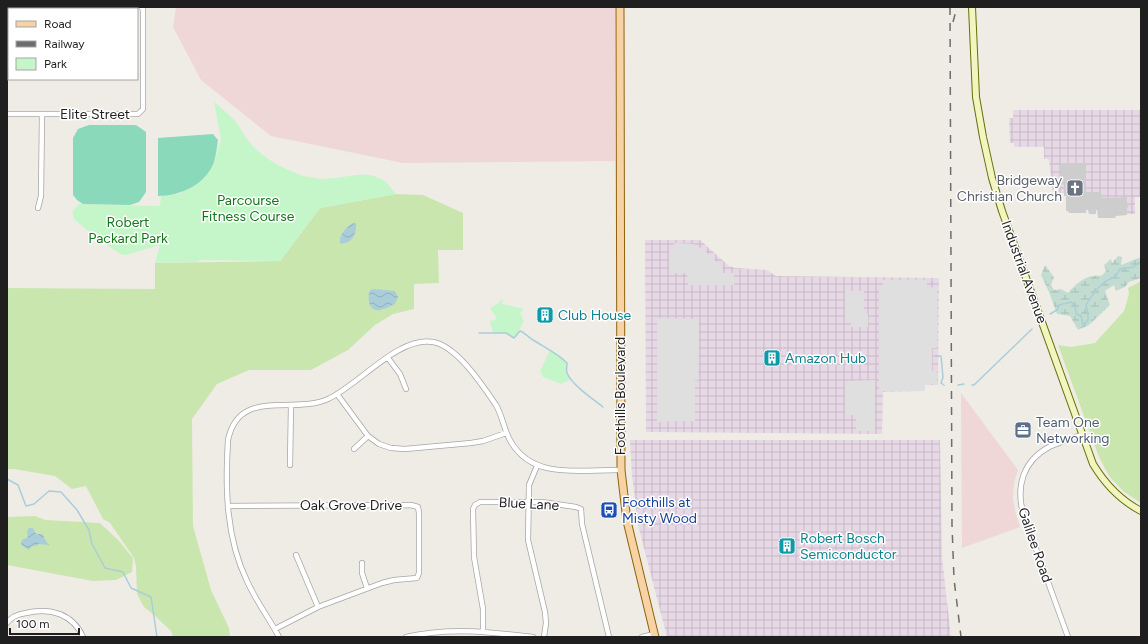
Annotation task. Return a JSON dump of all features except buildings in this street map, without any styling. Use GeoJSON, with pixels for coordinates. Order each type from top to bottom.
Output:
{"type":"FeatureCollection","features":[{"type":"Feature","properties":{"kind":"main road","name":"Foothills Boulevard"},"geometry":{"type":"LineString","coordinates":[[620,7],[620,470],[627,521],[655,636]]}},
{"type":"Feature","properties":{"kind":"street"},"geometry":{"type":"LineString","coordinates":[[140,59],[143,9],[141,7]]}},
{"type":"Feature","properties":{"kind":"street","name":"Industrial Avenue"},"geometry":{"type":"LineString","coordinates":[[972,7],[976,97],[987,160],[1002,211],[1081,435],[1093,464],[1105,482],[1123,500],[1141,511]]}},
{"type":"Feature","properties":{"kind":"street","name":"Elite Street"},"geometry":{"type":"LineString","coordinates":[[42,114],[138,114],[143,110],[140,59]]}},
{"type":"Feature","properties":{"kind":"street"},"geometry":{"type":"LineString","coordinates":[[7,114],[42,114],[41,196],[38,208]]}},
{"type":"Feature","properties":{"kind":"street"},"geometry":{"type":"LineString","coordinates":[[279,637],[253,594],[242,570],[231,533],[228,506],[228,440],[235,423],[248,410],[261,406],[318,403],[338,394],[402,348],[418,342],[434,342],[449,348],[461,359],[496,405],[506,433],[512,444],[519,453],[537,466],[552,470],[620,470]]}},
{"type":"Feature","properties":{"kind":"street"},"geometry":{"type":"LineString","coordinates":[[388,358],[400,374],[406,389]]}},
{"type":"Feature","properties":{"kind":"street"},"geometry":{"type":"LineString","coordinates":[[338,394],[368,436],[385,447],[405,449],[478,442],[506,433]]}},
{"type":"Feature","properties":{"kind":"street"},"geometry":{"type":"LineString","coordinates":[[290,465],[291,405]]}},
{"type":"Feature","properties":{"kind":"street","name":"Galilee Road"},"geometry":{"type":"LineString","coordinates":[[1068,637],[1023,513],[1020,490],[1025,470],[1035,457],[1053,445],[1081,435]]}},
{"type":"Feature","properties":{"kind":"street"},"geometry":{"type":"LineString","coordinates":[[354,449],[368,436]]}},
{"type":"Feature","properties":{"kind":"street"},"geometry":{"type":"LineString","coordinates":[[537,466],[529,485],[529,545],[545,612],[546,623],[544,637]]}},
{"type":"Feature","properties":{"kind":"street","name":"Blue Lane"},"geometry":{"type":"LineString","coordinates":[[483,631],[483,609],[474,550],[474,504],[480,502],[542,502],[581,509],[582,524],[609,637]]}},
{"type":"Feature","properties":{"kind":"street","name":"Oak Grove Drive"},"geometry":{"type":"LineString","coordinates":[[228,506],[411,505],[418,507],[419,573],[417,578],[382,582],[318,606],[275,629]]}},
{"type":"Feature","properties":{"kind":"street"},"geometry":{"type":"LineString","coordinates":[[296,555],[318,606]]}},
{"type":"Feature","properties":{"kind":"street"},"geometry":{"type":"LineString","coordinates":[[362,563],[362,573],[367,588]]}},
{"type":"Feature","properties":{"kind":"street"},"geometry":{"type":"LineString","coordinates":[[8,620],[36,610],[52,611],[65,616],[78,627],[83,637]]}},
{"type":"Feature","properties":{"kind":"street"},"geometry":{"type":"LineString","coordinates":[[406,637],[451,630],[483,631],[533,637]]}},
{"type":"Feature","properties":{"kind":"street"},"geometry":{"type":"LineString","coordinates":[[642,637],[655,636]]}},
{"type":"Feature","properties":{"kind":"shaded area"},"geometry":{"type":"Polygon","coordinates":[[[176,7],[615,7],[615,161],[403,163],[271,136],[201,80],[173,27],[176,7]]]}},
{"type":"Feature","properties":{"kind":"shaded area"},"geometry":{"type":"Polygon","coordinates":[[[1013,110],[1141,110],[1141,197],[1135,197],[1135,214],[1127,214],[1127,197],[1102,198],[1086,192],[1086,163],[1061,184],[1064,184],[1064,193],[1053,193],[1049,160],[1044,159],[1044,147],[1014,147],[1014,143],[1010,143],[1009,118],[1013,118],[1013,110]]]}},
{"type":"Feature","properties":{"kind":"shaded area","name":"Bridgeway Christian Church"},"geometry":{"type":"Polygon","coordinates":[[[1060,163],[1086,163],[1086,192],[1101,192],[1102,198],[1127,197],[1127,204],[1129,206],[1127,208],[1127,215],[1116,216],[1115,218],[1098,218],[1097,210],[1096,214],[1089,214],[1088,210],[1086,210],[1086,213],[1069,213],[1066,211],[1066,196],[1064,196],[1064,185],[1061,184],[1060,163]]]}},
{"type":"Feature","properties":{"kind":"shaded area"},"geometry":{"type":"Polygon","coordinates":[[[645,240],[700,240],[729,266],[735,268],[767,270],[776,276],[939,278],[938,385],[925,385],[925,391],[883,392],[882,434],[646,432],[645,240]]]}},
{"type":"Feature","properties":{"kind":"shaded area"},"geometry":{"type":"Polygon","coordinates":[[[674,243],[693,244],[704,250],[723,268],[720,273],[734,273],[734,285],[688,285],[687,273],[669,273],[669,251],[675,251],[674,243]]]}},
{"type":"Feature","properties":{"kind":"shaded area"},"geometry":{"type":"Polygon","coordinates":[[[883,280],[927,280],[927,287],[937,288],[937,348],[932,348],[932,371],[937,371],[937,384],[925,384],[925,391],[879,391],[879,287],[883,286],[883,280]]]}},
{"type":"Feature","properties":{"kind":"shaded area"},"geometry":{"type":"Polygon","coordinates":[[[845,291],[864,291],[864,314],[868,314],[868,327],[851,327],[851,321],[845,321],[845,291]]]}},
{"type":"Feature","properties":{"kind":"shaded area"},"geometry":{"type":"Polygon","coordinates":[[[657,318],[694,319],[695,322],[699,322],[698,380],[695,380],[695,421],[657,422],[657,318]]]}},
{"type":"Feature","properties":{"kind":"shaded area"},"geometry":{"type":"Polygon","coordinates":[[[875,380],[875,431],[856,431],[856,415],[845,415],[845,381],[875,380]]]}},
{"type":"Feature","properties":{"kind":"shaded area"},"geometry":{"type":"Polygon","coordinates":[[[961,393],[1018,470],[1014,483],[1013,498],[1020,527],[962,548],[961,393]]]}},
{"type":"Feature","properties":{"kind":"shaded area","name":"Robert Bosch Semiconductor"},"geometry":{"type":"Polygon","coordinates":[[[630,440],[940,440],[942,557],[951,637],[667,637],[638,525],[632,476],[630,440]]]}},
{"type":"Feature","properties":{"kind":"green space","name":"Parcourse Fitness Course"},"geometry":{"type":"Polygon","coordinates":[[[214,102],[228,113],[235,121],[254,148],[282,167],[303,176],[319,179],[330,179],[359,174],[371,175],[385,181],[396,194],[320,208],[280,261],[201,260],[197,262],[155,263],[160,245],[126,255],[120,254],[94,236],[74,219],[72,212],[79,204],[160,206],[161,196],[181,193],[214,162],[221,139],[214,102]]]}},
{"type":"Feature","properties":{"kind":"green space"},"geometry":{"type":"Polygon","coordinates":[[[89,125],[136,125],[146,132],[146,192],[139,202],[130,205],[83,204],[73,195],[73,138],[78,129],[89,125]]]}},
{"type":"Feature","properties":{"kind":"green space"},"geometry":{"type":"Polygon","coordinates":[[[213,134],[218,140],[216,154],[214,162],[205,177],[184,191],[175,194],[158,196],[158,138],[213,134]]]}},
{"type":"Feature","properties":{"kind":"green space"},"geometry":{"type":"Polygon","coordinates":[[[396,194],[423,195],[463,213],[463,250],[438,250],[439,283],[414,284],[414,309],[393,314],[375,325],[348,350],[311,370],[249,370],[217,384],[192,419],[193,526],[211,590],[229,628],[230,637],[173,637],[171,631],[144,607],[137,594],[136,567],[134,558],[110,523],[103,519],[86,486],[72,489],[55,476],[7,469],[7,288],[155,289],[155,263],[280,261],[320,208],[396,194]]]}},
{"type":"Feature","properties":{"kind":"green space"},"geometry":{"type":"Polygon","coordinates":[[[1118,256],[1122,257],[1121,265],[1141,257],[1141,278],[1129,282],[1125,287],[1116,291],[1114,285],[1105,291],[1110,305],[1089,325],[1078,330],[1070,316],[1057,314],[1041,275],[1045,265],[1054,277],[1051,285],[1054,290],[1061,289],[1068,293],[1082,280],[1091,276],[1101,276],[1106,271],[1104,265],[1111,259],[1112,263],[1118,256]]]}},
{"type":"Feature","properties":{"kind":"green space"},"geometry":{"type":"Polygon","coordinates":[[[1141,281],[1141,503],[1123,491],[1109,476],[1099,457],[1058,345],[1071,347],[1095,343],[1124,311],[1129,294],[1128,288],[1141,281]]]}},
{"type":"Feature","properties":{"kind":"green space"},"geometry":{"type":"Polygon","coordinates":[[[502,299],[502,304],[524,309],[520,313],[524,321],[514,338],[506,333],[493,333],[490,321],[495,320],[496,317],[490,308],[502,299]]]}},
{"type":"Feature","properties":{"kind":"green space"},"geometry":{"type":"Polygon","coordinates":[[[550,350],[561,356],[567,363],[567,372],[571,379],[561,384],[543,377],[540,371],[550,350]]]}},
{"type":"Feature","properties":{"kind":"green space"},"geometry":{"type":"Polygon","coordinates":[[[35,516],[45,520],[100,523],[119,541],[133,558],[132,572],[116,580],[93,581],[7,565],[7,517],[35,516]]]}},
{"type":"Feature","properties":{"kind":"water"},"geometry":{"type":"Polygon","coordinates":[[[353,223],[356,224],[354,235],[350,241],[340,243],[344,232],[353,223]]]}},
{"type":"Feature","properties":{"kind":"water"},"geometry":{"type":"Polygon","coordinates":[[[370,290],[395,291],[398,297],[395,304],[380,310],[373,309],[369,303],[369,296],[370,290]]]}},
{"type":"Feature","properties":{"kind":"water"},"geometry":{"type":"Polygon","coordinates":[[[29,528],[33,528],[36,534],[43,534],[49,545],[39,544],[32,546],[29,550],[21,545],[22,540],[28,537],[27,531],[29,528]]]}},
{"type":"Feature","properties":{"kind":"waterway"},"geometry":{"type":"LineString","coordinates":[[1050,314],[1057,310],[1059,305],[1072,302],[1076,310],[1076,314],[1081,316],[1083,325],[1088,320],[1086,305],[1098,288],[1106,281],[1115,277],[1120,269],[1134,267],[1136,264],[1141,262]]}},
{"type":"Feature","properties":{"kind":"waterway"},"geometry":{"type":"LineString","coordinates":[[972,385],[974,385],[1032,329]]}},
{"type":"Feature","properties":{"kind":"waterway"},"geometry":{"type":"LineString","coordinates":[[479,333],[506,333],[514,338],[520,331],[523,332],[563,359],[567,363],[567,373],[573,382],[583,392],[603,407]]}},
{"type":"Feature","properties":{"kind":"waterway"},"geometry":{"type":"LineString","coordinates":[[936,356],[941,356],[943,377],[941,383],[944,385]]}},
{"type":"Feature","properties":{"kind":"waterway"},"geometry":{"type":"LineString","coordinates":[[958,385],[964,384]]}},
{"type":"Feature","properties":{"kind":"waterway"},"geometry":{"type":"LineString","coordinates":[[7,479],[18,485],[26,506],[34,504],[49,491],[61,492],[77,510],[89,530],[92,544],[105,568],[123,572],[131,588],[151,597],[157,637]]}},
{"type":"Feature","properties":{"kind":"railway"},"geometry":{"type":"LineString","coordinates":[[950,7],[952,525],[954,579],[961,637]]}},
{"type":"Feature","properties":{"kind":"railway"},"geometry":{"type":"LineString","coordinates":[[953,22],[957,7]]}},
{"type":"Feature","properties":{"kind":"place","name":"Bridgeway Christian Church"},"geometry":{"type":"Point","coordinates":[1075,188]}},
{"type":"Feature","properties":{"kind":"place","name":"Club House"},"geometry":{"type":"Point","coordinates":[545,315]}},
{"type":"Feature","properties":{"kind":"place","name":"Amazon Hub"},"geometry":{"type":"Point","coordinates":[772,358]}},
{"type":"Feature","properties":{"kind":"place","name":"Team One Networking"},"geometry":{"type":"Point","coordinates":[1023,430]}},
{"type":"Feature","properties":{"kind":"place","name":"Foothills at Misty Wood"},"geometry":{"type":"Point","coordinates":[609,510]}},
{"type":"Feature","properties":{"kind":"place","name":"Robert Bosch Semiconductor"},"geometry":{"type":"Point","coordinates":[787,546]}},
{"type":"Feature","properties":{"kind":"park label","name":"Robert Packard Park"},"geometry":{"type":"Point","coordinates":[128,230]}}]}
